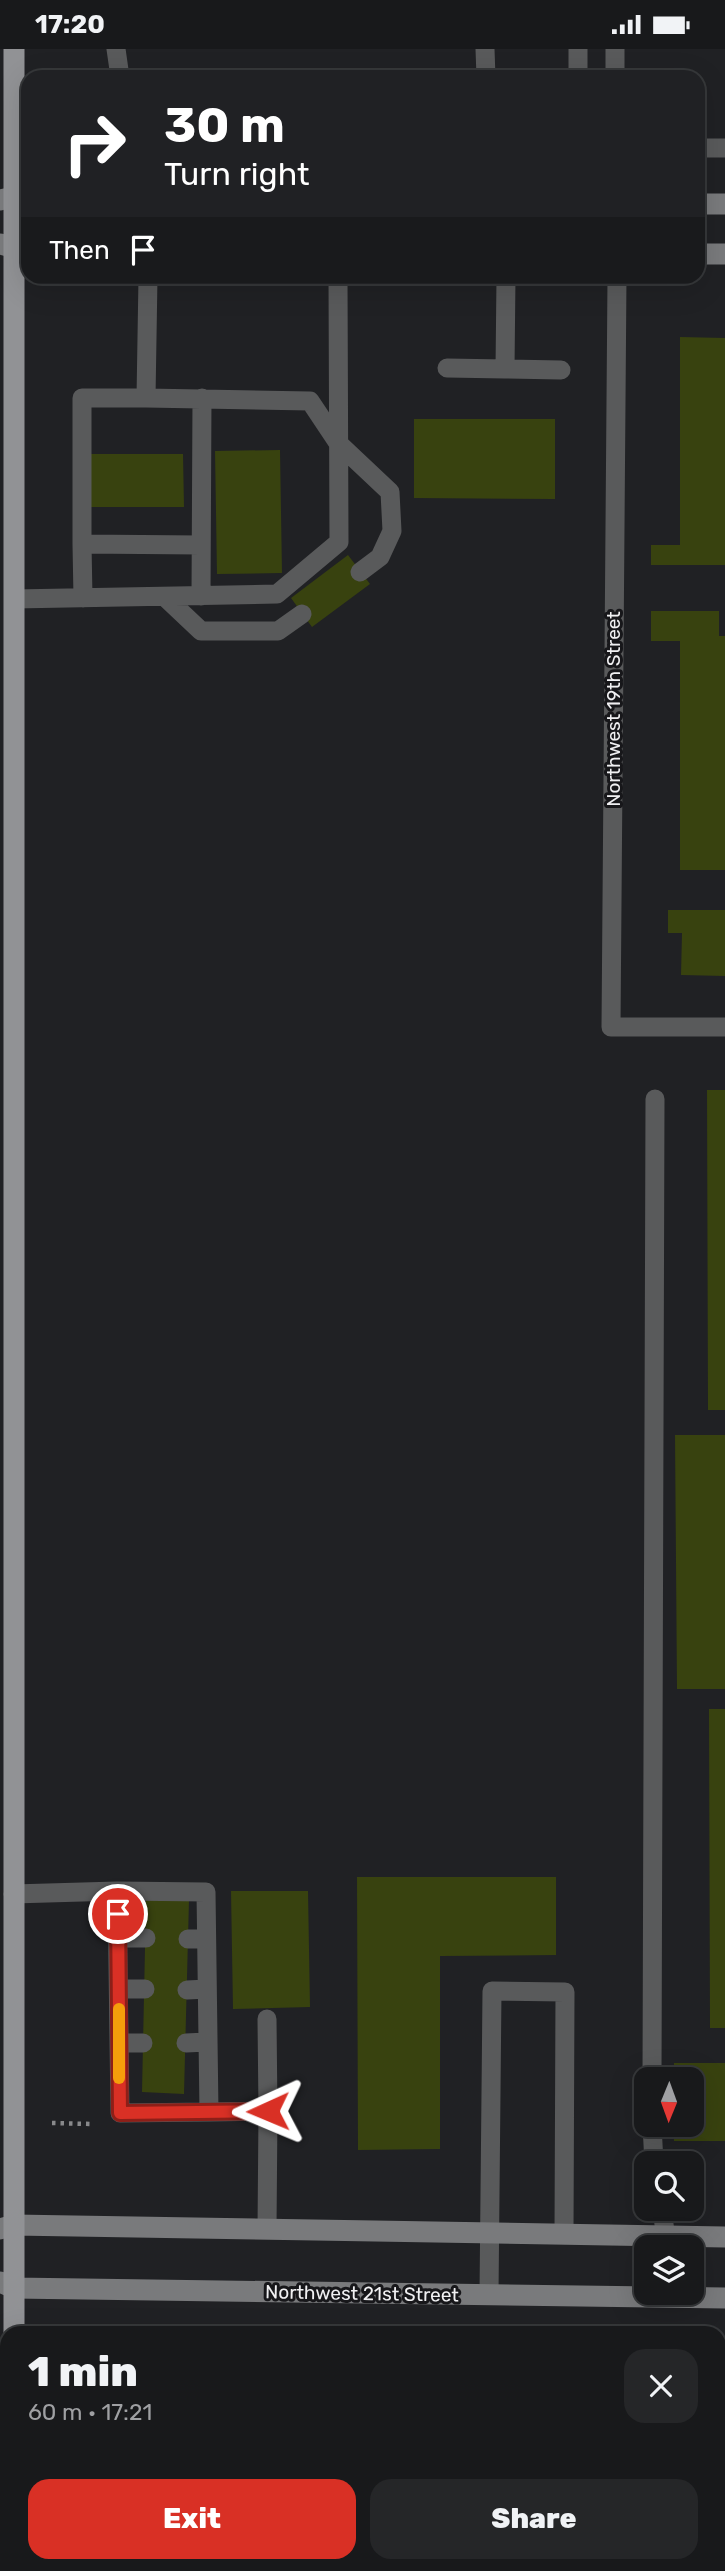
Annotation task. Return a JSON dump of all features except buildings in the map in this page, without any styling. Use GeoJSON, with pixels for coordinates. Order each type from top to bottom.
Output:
{"type":"FeatureCollection","features":[{"type":"Feature","properties":{"kind":"main road"},"geometry":{"type":"LineString","coordinates":[[13,2326],[7,2285],[7,2227],[13,1894],[14,198],[21,90],[14,49]]}},
{"type":"Feature","properties":{"kind":"street"},"geometry":{"type":"LineString","coordinates":[[705,204],[725,204]]}},
{"type":"Feature","properties":{"kind":"street"},"geometry":{"type":"LineString","coordinates":[[705,254],[725,254]]}},
{"type":"Feature","properties":{"kind":"street"},"geometry":{"type":"LineString","coordinates":[[7,2227],[564,2234],[634,2239]]}},
{"type":"Feature","properties":{"kind":"street"},"geometry":{"type":"LineString","coordinates":[[704,2238],[725,2237]]}},
{"type":"Feature","properties":{"kind":"street","name":"Northwest 21st Street"},"geometry":{"type":"LineString","coordinates":[[7,2285],[489,2295],[634,2295]]}},
{"type":"Feature","properties":{"kind":"street","name":"Northwest 21st Street"},"geometry":{"type":"LineString","coordinates":[[704,2297],[725,2298]]}},
{"type":"Feature","properties":{"kind":"lane"},"geometry":{"type":"LineString","coordinates":[[117,49],[118,70]]}},
{"type":"Feature","properties":{"kind":"lane"},"geometry":{"type":"LineString","coordinates":[[485,49],[486,70]]}},
{"type":"Feature","properties":{"kind":"lane"},"geometry":{"type":"LineString","coordinates":[[578,49],[578,70]]}},
{"type":"Feature","properties":{"kind":"lane"},"geometry":{"type":"LineString","coordinates":[[615,49],[615,70]]}},
{"type":"Feature","properties":{"kind":"lane"},"geometry":{"type":"LineString","coordinates":[[705,148],[725,148]]}},
{"type":"Feature","properties":{"kind":"lane"},"geometry":{"type":"LineString","coordinates":[[146,398],[148,284]]}},
{"type":"Feature","properties":{"kind":"lane"},"geometry":{"type":"LineString","coordinates":[[14,599],[276,594],[339,542],[338,284]]}},
{"type":"Feature","properties":{"kind":"lane"},"geometry":{"type":"LineString","coordinates":[[505,369],[506,284]]}},
{"type":"Feature","properties":{"kind":"lane","name":"Northwest 19th Street"},"geometry":{"type":"LineString","coordinates":[[617,284],[611,1027],[725,1027]]}},
{"type":"Feature","properties":{"kind":"lane"},"geometry":{"type":"LineString","coordinates":[[447,368],[561,370]]}},
{"type":"Feature","properties":{"kind":"lane"},"geometry":{"type":"LineString","coordinates":[[83,598],[82,398],[310,401],[338,443],[390,492],[392,531],[380,557],[360,572]]}},
{"type":"Feature","properties":{"kind":"lane"},"geometry":{"type":"LineString","coordinates":[[201,596],[202,398]]}},
{"type":"Feature","properties":{"kind":"lane"},"geometry":{"type":"LineString","coordinates":[[82,544],[201,545]]}},
{"type":"Feature","properties":{"kind":"lane"},"geometry":{"type":"LineString","coordinates":[[165,597],[201,631],[278,631],[302,614]]}},
{"type":"Feature","properties":{"kind":"lane"},"geometry":{"type":"LineString","coordinates":[[652,2067],[655,1099]]}},
{"type":"Feature","properties":{"kind":"lane"},"geometry":{"type":"LineString","coordinates":[[117,1891],[120,2113],[268,2111]]}},
{"type":"Feature","properties":{"kind":"lane"},"geometry":{"type":"LineString","coordinates":[[13,1894],[206,1892],[197,1939],[207,1989],[209,2112]]}},
{"type":"Feature","properties":{"kind":"lane"},"geometry":{"type":"LineString","coordinates":[[118,1938],[146,1938]]}},
{"type":"Feature","properties":{"kind":"lane"},"geometry":{"type":"LineString","coordinates":[[118,1989],[145,1989]]}},
{"type":"Feature","properties":{"kind":"lane"},"geometry":{"type":"LineString","coordinates":[[187,1990],[207,1989]]}},
{"type":"Feature","properties":{"kind":"lane"},"geometry":{"type":"LineString","coordinates":[[489,2295],[492,1991],[565,1992],[564,2234]]}},
{"type":"Feature","properties":{"kind":"lane"},"geometry":{"type":"LineString","coordinates":[[267,2019],[267,2229]]}},
{"type":"Feature","properties":{"kind":"lane"},"geometry":{"type":"LineString","coordinates":[[186,2043],[208,2042]]}},
{"type":"Feature","properties":{"kind":"lane"},"geometry":{"type":"LineString","coordinates":[[119,2043],[143,2043]]}},
{"type":"Feature","properties":{"kind":"path"},"geometry":{"type":"LineString","coordinates":[[52,2123],[90,2124]]}},
{"type":"Feature","properties":{"kind":"slow traffic"},"geometry":{"type":"LineString","coordinates":[[119,2009],[119,2078]]}},
{"type":"Feature","properties":{"kind":"route"},"geometry":{"type":"LineString","coordinates":[[118,1914],[120,2113],[268,2111]]}}]}
